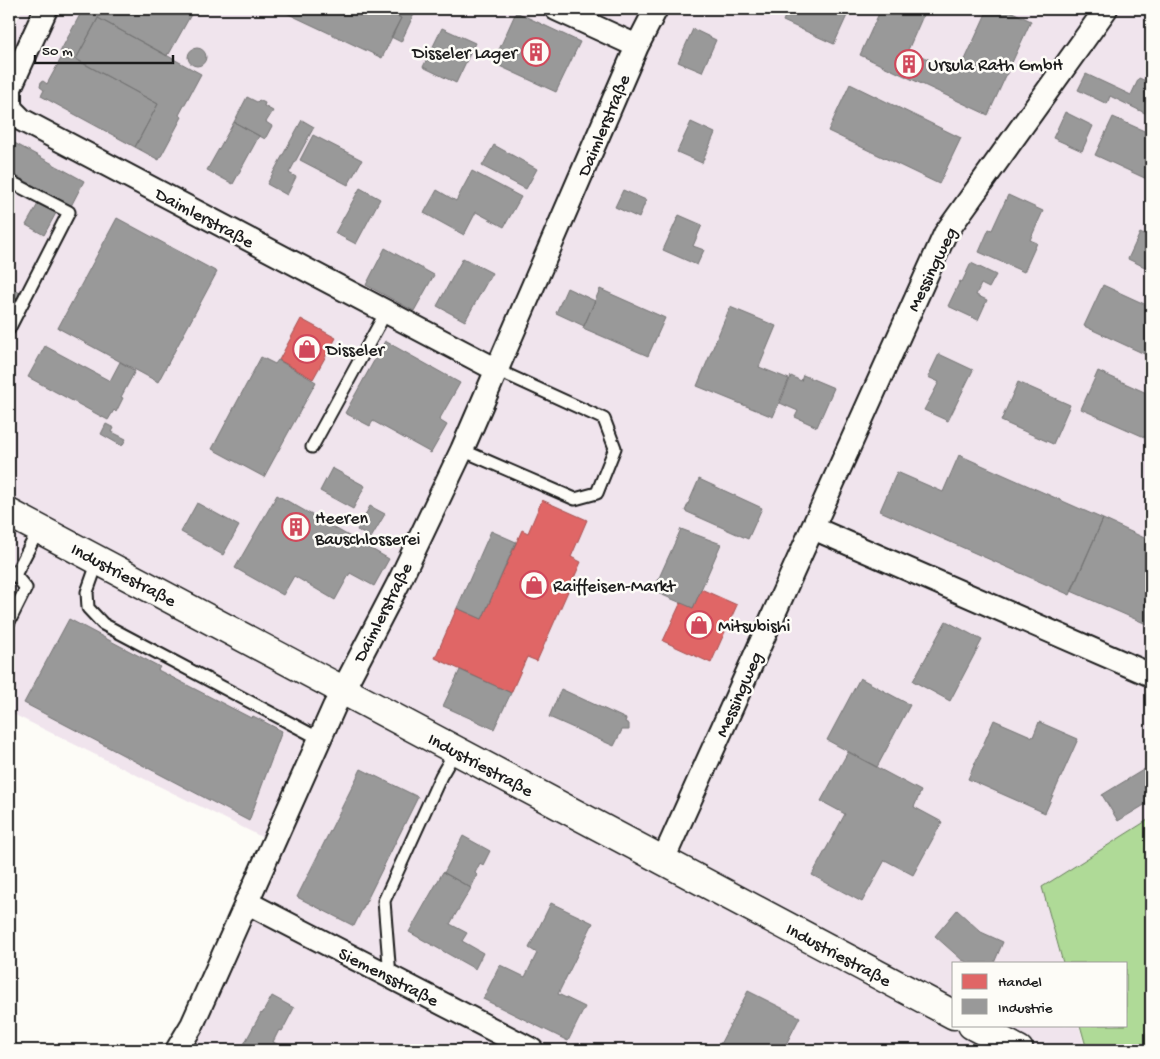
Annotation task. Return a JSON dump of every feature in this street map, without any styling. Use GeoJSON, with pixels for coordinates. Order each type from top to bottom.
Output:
{"type":"FeatureCollection","features":[{"type":"Feature","properties":{"kind":"street","name":"Daimlerstraße"},"geometry":{"type":"LineString","coordinates":[[46,9],[10,88],[11,112],[22,120],[497,370]]}},
{"type":"Feature","properties":{"kind":"street"},"geometry":{"type":"LineString","coordinates":[[556,9],[637,46]]}},
{"type":"Feature","properties":{"kind":"street","name":"Daimlerstraße"},"geometry":{"type":"LineString","coordinates":[[342,690],[399,582],[462,450],[637,46],[656,9]]}},
{"type":"Feature","properties":{"kind":"street","name":"Messingweg"},"geometry":{"type":"LineString","coordinates":[[663,860],[945,234],[1106,9]]}},
{"type":"Feature","properties":{"kind":"street","name":"Industriestraße"},"geometry":{"type":"LineString","coordinates":[[9,513],[952,1014]]}},
{"type":"Feature","properties":{"kind":"street"},"geometry":{"type":"LineString","coordinates":[[813,528],[1148,677]]}},
{"type":"Feature","properties":{"kind":"street"},"geometry":{"type":"LineString","coordinates":[[178,1050],[192,1025],[342,690]]}},
{"type":"Feature","properties":{"kind":"street","name":"Siemensstraße"},"geometry":{"type":"LineString","coordinates":[[246,902],[532,1050]]}},
{"type":"Feature","properties":{"kind":"street"},"geometry":{"type":"LineString","coordinates":[[974,1026],[1019,1050]]}},
{"type":"Feature","properties":{"kind":"lane"},"geometry":{"type":"LineString","coordinates":[[9,181],[69,212],[9,329]]}},
{"type":"Feature","properties":{"kind":"lane"},"geometry":{"type":"LineString","coordinates":[[312,447],[386,312]]}},
{"type":"Feature","properties":{"kind":"lane"},"geometry":{"type":"LineString","coordinates":[[462,450],[575,499],[597,493],[615,448],[604,419],[497,370]]}},
{"type":"Feature","properties":{"kind":"lane"},"geometry":{"type":"LineString","coordinates":[[9,622],[26,588],[12,574],[39,529]]}},
{"type":"Feature","properties":{"kind":"lane"},"geometry":{"type":"LineString","coordinates":[[98,561],[87,592],[88,608],[103,624],[320,739]]}},
{"type":"Feature","properties":{"kind":"lane"},"geometry":{"type":"LineString","coordinates":[[390,976],[384,901],[441,776],[456,750]]}},
{"type":"Feature","properties":{"kind":"path"},"geometry":{"type":"LineString","coordinates":[[9,24],[16,9]]}},
{"type":"Feature","properties":{"kind":"shaded area"},"geometry":{"type":"Polygon","coordinates":[[[22,9],[1151,9],[1151,818],[1042,887],[1062,962],[952,962],[952,1026],[1079,1026],[1085,1050],[190,1050],[201,1031],[284,848],[9,712],[9,36],[22,9]]]}},
{"type":"Feature","properties":{"kind":"green space"},"geometry":{"type":"Polygon","coordinates":[[[1151,818],[1151,1050],[1087,1050],[1080,1026],[1128,1026],[1128,962],[1063,962],[1042,887],[1151,818]]]}},
{"type":"Feature","properties":{"kind":"building: Handel","name":"Disseler"},"geometry":{"type":"Polygon","coordinates":[[[301,319],[336,338],[313,379],[279,360],[301,319]]]}},
{"type":"Feature","properties":{"kind":"building: Handel","name":"Raiffeisen-Markt"},"geometry":{"type":"Polygon","coordinates":[[[542,500],[587,520],[571,557],[581,562],[537,661],[527,657],[511,693],[435,658],[457,608],[482,619],[522,530],[528,533],[542,500]]]}},
{"type":"Feature","properties":{"kind":"building: Handel","name":"Mitsubishi"},"geometry":{"type":"Polygon","coordinates":[[[701,589],[737,605],[711,663],[663,641],[681,602],[693,608],[701,589]]]}},
{"type":"Feature","properties":{"kind":"building: Industrie"},"geometry":{"type":"Polygon","coordinates":[[[83,9],[89,9],[100,15],[76,59],[60,52],[83,9]]]}},
{"type":"Feature","properties":{"kind":"building: Industrie"},"geometry":{"type":"Polygon","coordinates":[[[89,9],[189,9],[193,11],[167,56],[98,18],[100,15],[89,9]]]}},
{"type":"Feature","properties":{"kind":"building: Industrie"},"geometry":{"type":"Polygon","coordinates":[[[278,9],[382,9],[401,18],[382,58],[278,9]]]}},
{"type":"Feature","properties":{"kind":"building: Industrie"},"geometry":{"type":"Polygon","coordinates":[[[382,9],[408,9],[415,12],[401,42],[391,37],[401,18],[382,9]]]}},
{"type":"Feature","properties":{"kind":"building: Industrie"},"geometry":{"type":"Polygon","coordinates":[[[788,9],[850,9],[834,44],[783,21],[788,9]]]}},
{"type":"Feature","properties":{"kind":"building: Industrie","name":"Ursula Rath GmbH"},"geometry":{"type":"Polygon","coordinates":[[[881,9],[926,9],[908,50],[959,73],[988,9],[1006,9],[1031,21],[988,115],[860,55],[881,9]]]}},
{"type":"Feature","properties":{"kind":"building: Industrie","name":"Disseler Lager"},"geometry":{"type":"Polygon","coordinates":[[[516,12],[580,42],[556,92],[493,63],[516,12]]]}},
{"type":"Feature","properties":{"kind":"building: Industrie"},"geometry":{"type":"Polygon","coordinates":[[[98,18],[201,74],[179,115],[182,117],[159,160],[135,147],[158,104],[76,59],[98,18]]]}},
{"type":"Feature","properties":{"kind":"building: Industrie"},"geometry":{"type":"Polygon","coordinates":[[[442,28],[475,43],[456,83],[423,67],[442,28]]]}},
{"type":"Feature","properties":{"kind":"building: Industrie"},"geometry":{"type":"Polygon","coordinates":[[[693,29],[716,40],[702,72],[678,62],[693,29]]]}},
{"type":"Feature","properties":{"kind":"building: Industrie"},"geometry":{"type":"Polygon","coordinates":[[[197,48],[203,51],[206,57],[203,63],[197,66],[191,63],[188,57],[191,51],[197,48]]]}},
{"type":"Feature","properties":{"kind":"building: Industrie"},"geometry":{"type":"Polygon","coordinates":[[[64,53],[158,104],[135,147],[41,96],[44,90],[40,87],[41,82],[43,81],[47,84],[64,53]]]}},
{"type":"Feature","properties":{"kind":"building: Industrie"},"geometry":{"type":"Polygon","coordinates":[[[1086,74],[1131,95],[1139,78],[1151,83],[1151,116],[1110,96],[1107,104],[1078,90],[1086,74]]]}},
{"type":"Feature","properties":{"kind":"building: Industrie"},"geometry":{"type":"Polygon","coordinates":[[[850,84],[961,138],[939,184],[828,131],[850,84]]]}},
{"type":"Feature","properties":{"kind":"building: Industrie"},"geometry":{"type":"Polygon","coordinates":[[[247,97],[257,102],[259,100],[265,103],[264,106],[273,111],[266,122],[272,126],[265,139],[234,122],[247,97]]]}},
{"type":"Feature","properties":{"kind":"building: Industrie"},"geometry":{"type":"Polygon","coordinates":[[[1065,112],[1093,126],[1082,151],[1053,138],[1065,112]]]}},
{"type":"Feature","properties":{"kind":"building: Industrie"},"geometry":{"type":"Polygon","coordinates":[[[1113,117],[1151,134],[1151,181],[1095,155],[1113,117]]]}},
{"type":"Feature","properties":{"kind":"building: Industrie"},"geometry":{"type":"Polygon","coordinates":[[[302,120],[314,127],[289,173],[296,177],[287,195],[267,184],[302,120]]]}},
{"type":"Feature","properties":{"kind":"building: Industrie"},"geometry":{"type":"Polygon","coordinates":[[[234,122],[259,136],[233,184],[207,170],[234,122]]]}},
{"type":"Feature","properties":{"kind":"building: Industrie"},"geometry":{"type":"Polygon","coordinates":[[[691,122],[715,133],[702,163],[677,152],[691,122]]]}},
{"type":"Feature","properties":{"kind":"building: Industrie"},"geometry":{"type":"Polygon","coordinates":[[[313,135],[362,160],[348,185],[300,160],[313,135]]]}},
{"type":"Feature","properties":{"kind":"building: Industrie"},"geometry":{"type":"Polygon","coordinates":[[[9,140],[84,181],[71,206],[9,172],[9,140]]]}},
{"type":"Feature","properties":{"kind":"building: Industrie"},"geometry":{"type":"Polygon","coordinates":[[[494,145],[537,169],[526,189],[482,166],[494,145]]]}},
{"type":"Feature","properties":{"kind":"building: Industrie"},"geometry":{"type":"Polygon","coordinates":[[[472,171],[521,197],[504,227],[476,212],[464,235],[424,213],[437,190],[456,201],[472,171]]]}},
{"type":"Feature","properties":{"kind":"building: Industrie"},"geometry":{"type":"Polygon","coordinates":[[[360,188],[380,199],[356,244],[335,233],[360,188]]]}},
{"type":"Feature","properties":{"kind":"building: Industrie"},"geometry":{"type":"Polygon","coordinates":[[[623,190],[646,200],[639,218],[615,207],[623,190]]]}},
{"type":"Feature","properties":{"kind":"building: Industrie"},"geometry":{"type":"Polygon","coordinates":[[[1008,195],[1043,211],[1030,240],[1037,243],[1024,272],[979,252],[989,229],[992,230],[1008,195]]]}},
{"type":"Feature","properties":{"kind":"building: Industrie"},"geometry":{"type":"Polygon","coordinates":[[[38,204],[56,213],[44,235],[26,225],[38,204]]]}},
{"type":"Feature","properties":{"kind":"building: Industrie"},"geometry":{"type":"Polygon","coordinates":[[[679,215],[702,225],[693,246],[704,250],[697,265],[663,250],[679,215]]]}},
{"type":"Feature","properties":{"kind":"building: Industrie"},"geometry":{"type":"Polygon","coordinates":[[[117,218],[217,272],[158,382],[58,328],[117,218]]]}},
{"type":"Feature","properties":{"kind":"building: Industrie"},"geometry":{"type":"Polygon","coordinates":[[[1140,233],[1151,238],[1151,270],[1128,259],[1140,233]]]}},
{"type":"Feature","properties":{"kind":"building: Industrie"},"geometry":{"type":"Polygon","coordinates":[[[385,248],[434,275],[414,311],[366,285],[385,248]]]}},
{"type":"Feature","properties":{"kind":"building: Industrie"},"geometry":{"type":"Polygon","coordinates":[[[463,258],[492,273],[465,321],[437,306],[463,258]]]}},
{"type":"Feature","properties":{"kind":"building: Industrie"},"geometry":{"type":"Polygon","coordinates":[[[971,263],[996,275],[989,288],[981,284],[976,295],[987,300],[978,320],[948,306],[971,263]]]}},
{"type":"Feature","properties":{"kind":"building: Industrie"},"geometry":{"type":"Polygon","coordinates":[[[1103,285],[1151,307],[1151,357],[1084,326],[1103,285]]]}},
{"type":"Feature","properties":{"kind":"building: Industrie"},"geometry":{"type":"Polygon","coordinates":[[[9,287],[22,294],[9,318],[9,287]]]}},
{"type":"Feature","properties":{"kind":"building: Industrie"},"geometry":{"type":"Polygon","coordinates":[[[567,288],[595,301],[584,326],[556,313],[567,288]]]}},
{"type":"Feature","properties":{"kind":"building: Industrie"},"geometry":{"type":"Polygon","coordinates":[[[600,289],[665,318],[648,356],[583,328],[600,289]]]}},
{"type":"Feature","properties":{"kind":"building: Industrie"},"geometry":{"type":"Polygon","coordinates":[[[730,307],[776,326],[759,367],[789,379],[773,417],[697,386],[730,307]]]}},
{"type":"Feature","properties":{"kind":"building: Industrie"},"geometry":{"type":"Polygon","coordinates":[[[385,341],[460,383],[439,420],[447,425],[431,453],[373,421],[370,426],[345,413],[385,341]]]}},
{"type":"Feature","properties":{"kind":"building: Industrie"},"geometry":{"type":"Polygon","coordinates":[[[45,346],[110,381],[120,362],[135,371],[121,397],[123,398],[116,412],[114,410],[108,420],[28,377],[45,346]]]}},
{"type":"Feature","properties":{"kind":"building: Industrie"},"geometry":{"type":"Polygon","coordinates":[[[939,354],[973,370],[948,421],[924,410],[939,382],[928,377],[939,354]]]}},
{"type":"Feature","properties":{"kind":"building: Industrie"},"geometry":{"type":"Polygon","coordinates":[[[261,357],[275,364],[278,360],[316,382],[264,477],[212,449],[261,357]]]}},
{"type":"Feature","properties":{"kind":"building: Industrie"},"geometry":{"type":"Polygon","coordinates":[[[1098,371],[1151,395],[1151,440],[1081,409],[1098,371]]]}},
{"type":"Feature","properties":{"kind":"building: Industrie"},"geometry":{"type":"Polygon","coordinates":[[[803,375],[834,388],[817,427],[795,417],[798,411],[780,403],[791,376],[801,381],[803,375]]]}},
{"type":"Feature","properties":{"kind":"building: Industrie"},"geometry":{"type":"Polygon","coordinates":[[[1018,382],[1070,405],[1053,444],[1001,421],[1018,382]]]}},
{"type":"Feature","properties":{"kind":"building: Industrie"},"geometry":{"type":"Polygon","coordinates":[[[106,424],[114,428],[112,432],[126,439],[122,446],[101,434],[106,424]]]}},
{"type":"Feature","properties":{"kind":"building: Industrie"},"geometry":{"type":"Polygon","coordinates":[[[959,455],[1103,519],[1070,595],[880,511],[897,472],[943,492],[959,455]]]}},
{"type":"Feature","properties":{"kind":"building: Industrie"},"geometry":{"type":"Polygon","coordinates":[[[332,468],[365,486],[353,509],[320,491],[332,468]]]}},
{"type":"Feature","properties":{"kind":"building: Industrie"},"geometry":{"type":"Polygon","coordinates":[[[699,479],[762,508],[748,539],[685,511],[699,479]]]}},
{"type":"Feature","properties":{"kind":"building: Industrie","name":"Heeren Bauschlosserei"},"geometry":{"type":"Polygon","coordinates":[[[277,495],[389,559],[374,586],[350,573],[335,600],[294,576],[283,595],[235,568],[277,495]]]}},
{"type":"Feature","properties":{"kind":"building: Industrie"},"geometry":{"type":"Polygon","coordinates":[[[197,503],[239,526],[223,555],[181,532],[197,503]]]}},
{"type":"Feature","properties":{"kind":"building: Industrie"},"geometry":{"type":"Polygon","coordinates":[[[370,506],[385,514],[371,538],[357,530],[370,506]]]}},
{"type":"Feature","properties":{"kind":"building: Industrie"},"geometry":{"type":"Polygon","coordinates":[[[1103,519],[1151,541],[1151,626],[1071,591],[1103,519]]]}},
{"type":"Feature","properties":{"kind":"building: Industrie"},"geometry":{"type":"Polygon","coordinates":[[[681,529],[721,544],[693,608],[653,591],[681,529]]]}},
{"type":"Feature","properties":{"kind":"building: Industrie"},"geometry":{"type":"Polygon","coordinates":[[[491,531],[516,542],[482,619],[457,608],[491,531]]]}},
{"type":"Feature","properties":{"kind":"building: Industrie"},"geometry":{"type":"Polygon","coordinates":[[[69,619],[160,667],[158,670],[251,718],[253,716],[282,731],[249,821],[24,703],[69,619]]]}},
{"type":"Feature","properties":{"kind":"building: Industrie"},"geometry":{"type":"Polygon","coordinates":[[[946,621],[982,640],[950,701],[913,681],[946,621]]]}},
{"type":"Feature","properties":{"kind":"building: Industrie"},"geometry":{"type":"Polygon","coordinates":[[[460,670],[511,693],[494,729],[443,706],[460,670]]]}},
{"type":"Feature","properties":{"kind":"building: Industrie"},"geometry":{"type":"Polygon","coordinates":[[[860,678],[910,705],[877,767],[827,740],[860,678]]]}},
{"type":"Feature","properties":{"kind":"building: Industrie"},"geometry":{"type":"Polygon","coordinates":[[[561,689],[626,719],[625,722],[629,724],[629,730],[622,730],[614,746],[549,717],[561,689]]]}},
{"type":"Feature","properties":{"kind":"building: Industrie"},"geometry":{"type":"Polygon","coordinates":[[[994,720],[1033,737],[1039,722],[1078,739],[1045,813],[968,779],[994,720]]]}},
{"type":"Feature","properties":{"kind":"building: Industrie"},"geometry":{"type":"Polygon","coordinates":[[[848,752],[921,791],[914,807],[942,822],[913,875],[885,860],[862,902],[812,875],[845,814],[821,801],[848,752]]]}},
{"type":"Feature","properties":{"kind":"building: Industrie"},"geometry":{"type":"Polygon","coordinates":[[[1148,767],[1151,772],[1151,801],[1118,821],[1102,795],[1148,767]]]}},
{"type":"Feature","properties":{"kind":"building: Industrie"},"geometry":{"type":"Polygon","coordinates":[[[361,769],[418,797],[354,926],[297,897],[361,769]]]}},
{"type":"Feature","properties":{"kind":"building: Industrie"},"geometry":{"type":"Polygon","coordinates":[[[463,836],[490,851],[483,865],[480,863],[471,888],[444,873],[463,836]]]}},
{"type":"Feature","properties":{"kind":"building: Industrie"},"geometry":{"type":"Polygon","coordinates":[[[443,872],[471,888],[450,924],[467,933],[462,941],[483,953],[475,969],[409,932],[443,872]]]}},
{"type":"Feature","properties":{"kind":"building: Industrie"},"geometry":{"type":"Polygon","coordinates":[[[551,903],[593,923],[558,994],[585,1007],[568,1041],[483,999],[500,965],[525,977],[537,953],[529,948],[551,903]]]}},
{"type":"Feature","properties":{"kind":"building: Industrie"},"geometry":{"type":"Polygon","coordinates":[[[957,910],[981,932],[1003,942],[994,962],[967,962],[935,936],[957,910]]]}},
{"type":"Feature","properties":{"kind":"building: Industrie"},"geometry":{"type":"Polygon","coordinates":[[[748,991],[800,1017],[783,1050],[717,1050],[748,991]]]}},
{"type":"Feature","properties":{"kind":"building: Industrie"},"geometry":{"type":"Polygon","coordinates":[[[272,996],[294,1008],[282,1031],[279,1030],[273,1042],[289,1050],[251,1050],[243,1046],[272,996]]]}},
{"type":"Feature","properties":{"kind":"place","name":"Disseler Lager"},"geometry":{"type":"Point","coordinates":[536,52]}},
{"type":"Feature","properties":{"kind":"place","name":"Ursula Rath GmbH"},"geometry":{"type":"Point","coordinates":[909,64]}},
{"type":"Feature","properties":{"kind":"place","name":"Disseler"},"geometry":{"type":"Point","coordinates":[307,349]}},
{"type":"Feature","properties":{"kind":"place","name":"Heeren Bauschlosserei"},"geometry":{"type":"Point","coordinates":[296,527]}},
{"type":"Feature","properties":{"kind":"place","name":"Raiffeisen-Markt"},"geometry":{"type":"Point","coordinates":[534,585]}},
{"type":"Feature","properties":{"kind":"place","name":"Mitsubishi"},"geometry":{"type":"Point","coordinates":[699,625]}}]}
